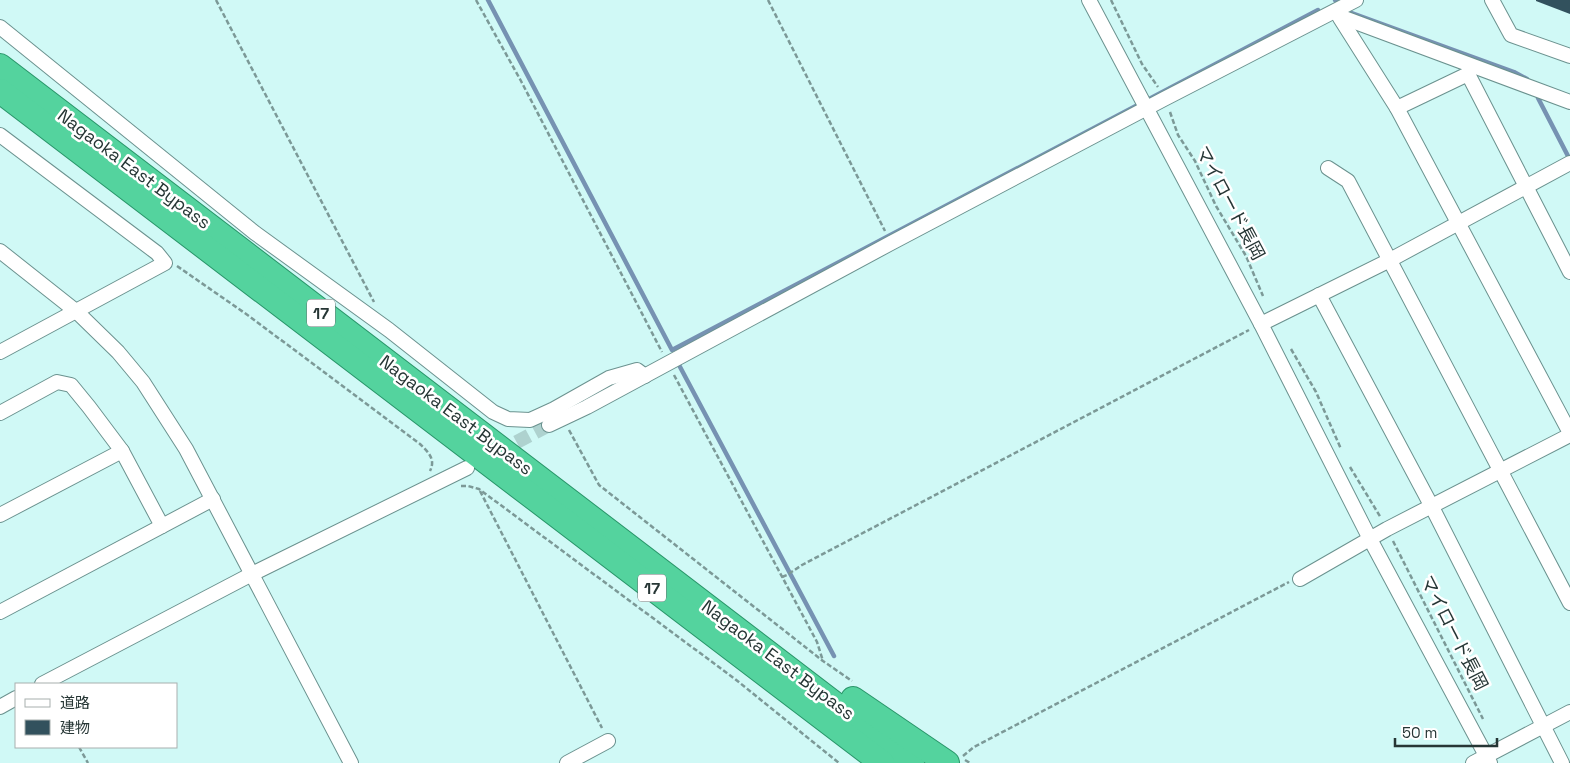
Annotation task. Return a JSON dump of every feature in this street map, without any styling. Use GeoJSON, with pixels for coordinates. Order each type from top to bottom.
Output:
{"type":"FeatureCollection","features":[{"type":"Feature","properties":{"kind":"highway","name":"Nagaoka East Bypass"},"geometry":{"type":"LineString","coordinates":[[0,66],[912,763]]}},
{"type":"Feature","properties":{"kind":"highway","name":"Nagaoka East Bypass"},"geometry":{"type":"LineString","coordinates":[[0,91],[882,763]]}},
{"type":"Feature","properties":{"kind":"highway","name":"17"},"geometry":{"type":"LineString","coordinates":[[423,414],[622,580],[817,730],[856,763]]}},
{"type":"Feature","properties":{"kind":"highway","name":"17"},"geometry":{"type":"LineString","coordinates":[[644,558],[947,763]]}},
{"type":"Feature","properties":{"kind":"street"},"geometry":{"type":"LineString","coordinates":[[1089,0],[1261,324],[1370,539],[1488,759]]}},
{"type":"Feature","properties":{"kind":"street"},"geometry":{"type":"LineString","coordinates":[[549,425],[645,376],[1143,104],[1337,14],[1356,0]]}},
{"type":"Feature","properties":{"kind":"street"},"geometry":{"type":"LineString","coordinates":[[1492,0],[1511,34],[1570,56]]}},
{"type":"Feature","properties":{"kind":"street"},"geometry":{"type":"LineString","coordinates":[[1337,14],[1470,70],[1570,102]]}},
{"type":"Feature","properties":{"kind":"street"},"geometry":{"type":"LineString","coordinates":[[1300,579],[1387,529],[1570,434],[1397,108],[1337,14]]}},
{"type":"Feature","properties":{"kind":"street"},"geometry":{"type":"LineString","coordinates":[[0,27],[255,233],[389,330],[493,412],[508,419],[530,420],[554,409],[609,378],[638,370],[645,376]]}},
{"type":"Feature","properties":{"kind":"street"},"geometry":{"type":"LineString","coordinates":[[1397,108],[1470,70]]}},
{"type":"Feature","properties":{"kind":"street"},"geometry":{"type":"LineString","coordinates":[[1470,70],[1570,272]]}},
{"type":"Feature","properties":{"kind":"street"},"geometry":{"type":"LineString","coordinates":[[0,135],[157,253],[165,263],[0,352]]}},
{"type":"Feature","properties":{"kind":"street"},"geometry":{"type":"LineString","coordinates":[[1261,324],[1390,260],[1570,163]]}},
{"type":"Feature","properties":{"kind":"street"},"geometry":{"type":"LineString","coordinates":[[1328,168],[1348,181],[1570,603]]}},
{"type":"Feature","properties":{"kind":"street"},"geometry":{"type":"LineString","coordinates":[[0,251],[77,312],[118,352],[143,382],[186,449],[351,763]]}},
{"type":"Feature","properties":{"kind":"street"},"geometry":{"type":"LineString","coordinates":[[1320,295],[1432,507],[1562,763]]}},
{"type":"Feature","properties":{"kind":"street"},"geometry":{"type":"LineString","coordinates":[[0,413],[57,382],[71,386],[90,407],[122,451],[162,526]]}},
{"type":"Feature","properties":{"kind":"street"},"geometry":{"type":"LineString","coordinates":[[0,515],[122,451]]}},
{"type":"Feature","properties":{"kind":"street"},"geometry":{"type":"LineString","coordinates":[[44,683],[252,574],[467,468]]}},
{"type":"Feature","properties":{"kind":"street"},"geometry":{"type":"LineString","coordinates":[[0,612],[213,499]]}},
{"type":"Feature","properties":{"kind":"street"},"geometry":{"type":"LineString","coordinates":[[0,707],[15,699]]}},
{"type":"Feature","properties":{"kind":"street"},"geometry":{"type":"LineString","coordinates":[[1473,763],[1488,759],[1570,712]]}},
{"type":"Feature","properties":{"kind":"street"},"geometry":{"type":"LineString","coordinates":[[567,763],[608,741]]}},
{"type":"Feature","properties":{"kind":"path"},"geometry":{"type":"LineString","coordinates":[[216,0],[376,304]]}},
{"type":"Feature","properties":{"kind":"path"},"geometry":{"type":"LineString","coordinates":[[476,0],[521,81],[667,363],[817,642],[823,661]]}},
{"type":"Feature","properties":{"kind":"path"},"geometry":{"type":"LineString","coordinates":[[768,0],[886,233]]}},
{"type":"Feature","properties":{"kind":"path"},"geometry":{"type":"LineString","coordinates":[[1111,0],[1142,64],[1158,87]]}},
{"type":"Feature","properties":{"kind":"path","name":"マイロード長岡"},"geometry":{"type":"LineString","coordinates":[[1170,111],[1178,135],[1194,160],[1216,206],[1246,256],[1264,298]]}},
{"type":"Feature","properties":{"kind":"path"},"geometry":{"type":"LineString","coordinates":[[165,263],[179,266],[241,310],[420,444],[433,461],[428,476]]}},
{"type":"Feature","properties":{"kind":"path"},"geometry":{"type":"LineString","coordinates":[[782,577],[1261,324]]}},
{"type":"Feature","properties":{"kind":"path"},"geometry":{"type":"LineString","coordinates":[[1288,346],[1316,392],[1342,451]]}},
{"type":"Feature","properties":{"kind":"path"},"geometry":{"type":"LineString","coordinates":[[571,424],[569,431],[599,485],[823,661],[856,684]]}},
{"type":"Feature","properties":{"kind":"path"},"geometry":{"type":"LineString","coordinates":[[1346,460],[1382,520]]}},
{"type":"Feature","properties":{"kind":"path"},"geometry":{"type":"LineString","coordinates":[[458,487],[468,486],[479,489],[721,669],[839,763]]}},
{"type":"Feature","properties":{"kind":"path"},"geometry":{"type":"LineString","coordinates":[[479,489],[608,741]]}},
{"type":"Feature","properties":{"kind":"path","name":"マイロード長岡"},"geometry":{"type":"LineString","coordinates":[[1390,535],[1486,724]]}},
{"type":"Feature","properties":{"kind":"path"},"geometry":{"type":"LineString","coordinates":[[970,763],[962,758],[974,747],[1292,581],[1300,579]]}},
{"type":"Feature","properties":{"kind":"path"},"geometry":{"type":"LineString","coordinates":[[80,748],[88,763]]}},
{"type":"Feature","properties":{"kind":"building"},"geometry":{"type":"Polygon","coordinates":[[[1570,0],[1570,14],[1536,1],[1570,0]]]}},
{"type":"Feature","properties":{"kind":"waterway"},"geometry":{"type":"LineString","coordinates":[[488,0],[672,350],[1318,10]]}},
{"type":"Feature","properties":{"kind":"waterway"},"geometry":{"type":"LineString","coordinates":[[1349,12],[1514,72],[1527,79]]}},
{"type":"Feature","properties":{"kind":"waterway"},"geometry":{"type":"LineString","coordinates":[[1538,98],[1569,158]]}},
{"type":"Feature","properties":{"kind":"waterway"},"geometry":{"type":"LineString","coordinates":[[679,365],[834,656]]}},
{"type":"Feature","properties":{"kind":"tunnel"},"geometry":{"type":"LineString","coordinates":[[498,452],[549,425]]}}]}
